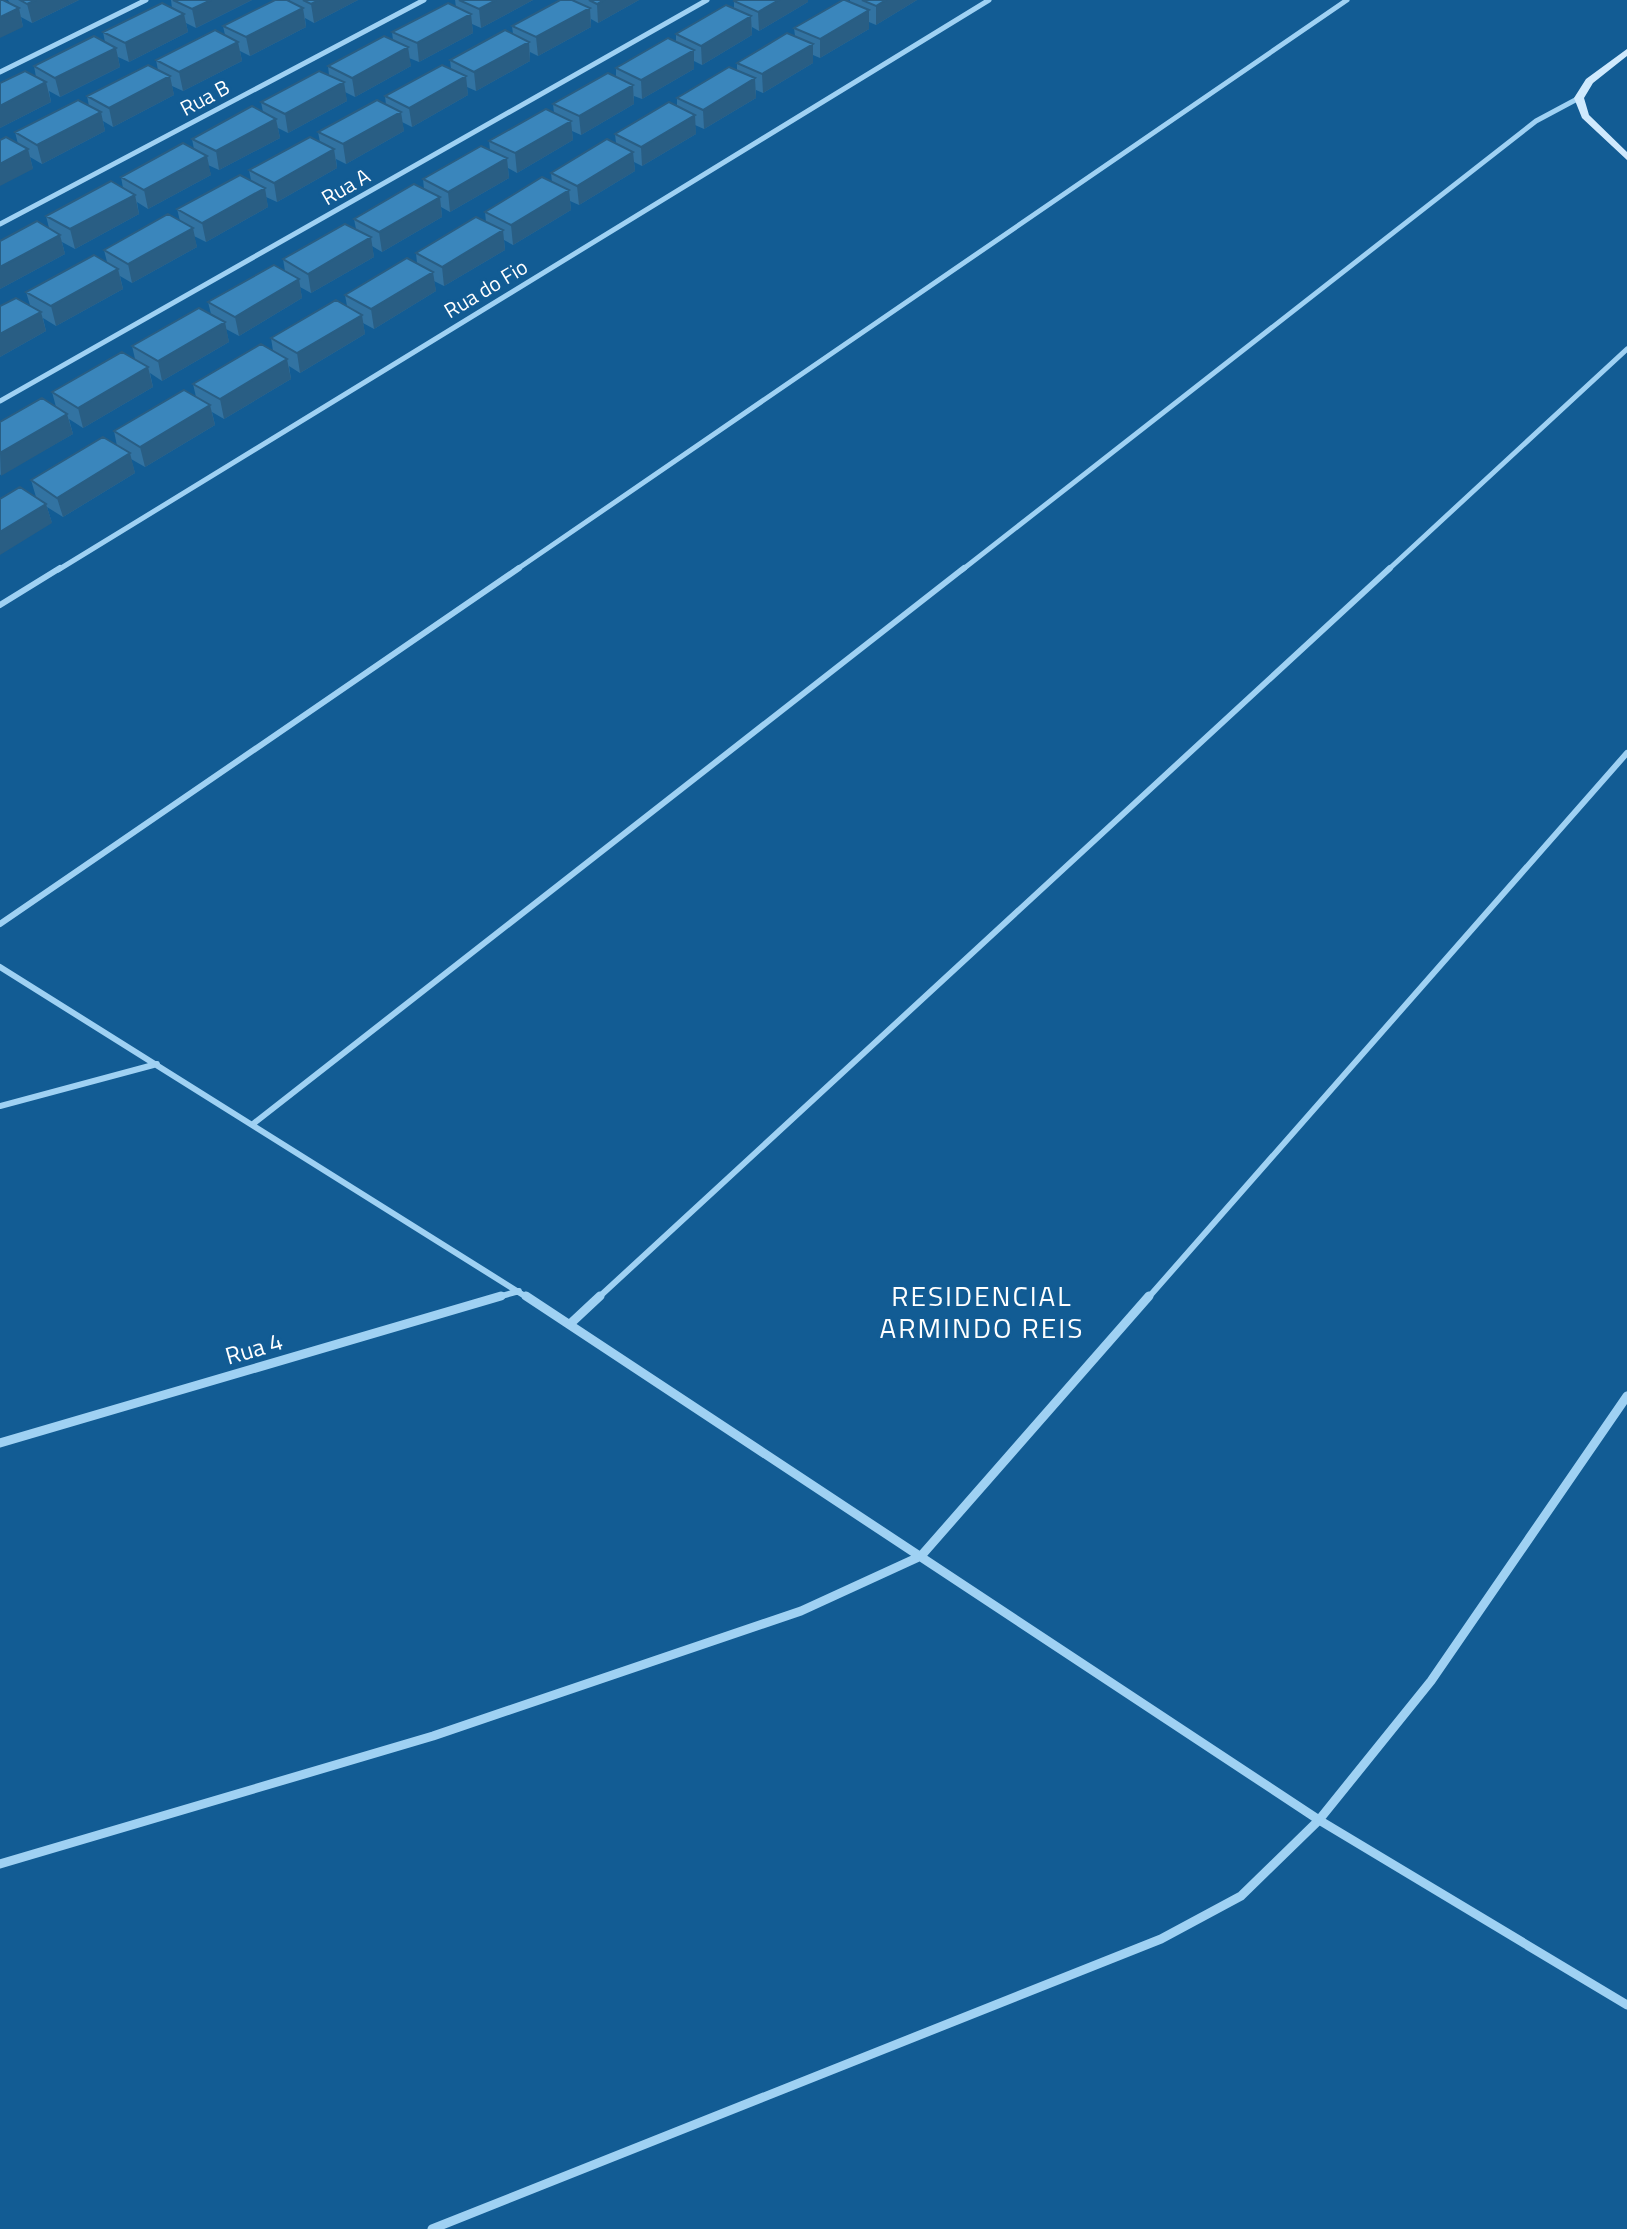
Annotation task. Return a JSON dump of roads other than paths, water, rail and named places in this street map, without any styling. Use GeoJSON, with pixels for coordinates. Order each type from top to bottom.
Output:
{"type":"FeatureCollection","features":[{"type":"Feature","properties":{"kind":"main road"},"geometry":{"type":"LineString","coordinates":[[1627,52],[1589,81],[1579,98],[1585,116],[1627,157]]}},
{"type":"Feature","properties":{"kind":"street"},"geometry":{"type":"LineString","coordinates":[[0,72],[146,0]]}},
{"type":"Feature","properties":{"kind":"street","name":"Rua B"},"geometry":{"type":"LineString","coordinates":[[0,224],[424,0]]}},
{"type":"Feature","properties":{"kind":"street","name":"Rua A"},"geometry":{"type":"LineString","coordinates":[[0,401],[707,0]]}},
{"type":"Feature","properties":{"kind":"street","name":"Rua do Fio"},"geometry":{"type":"LineString","coordinates":[[0,605],[989,0]]}},
{"type":"Feature","properties":{"kind":"street"},"geometry":{"type":"LineString","coordinates":[[0,923],[1347,0]]}},
{"type":"Feature","properties":{"kind":"street"},"geometry":{"type":"LineString","coordinates":[[253,1124],[1536,121],[1579,98]]}},
{"type":"Feature","properties":{"kind":"street"},"geometry":{"type":"LineString","coordinates":[[570,1324],[1627,349]]}},
{"type":"Feature","properties":{"kind":"street"},"geometry":{"type":"LineString","coordinates":[[0,1864],[433,1736],[801,1611],[921,1556],[1627,753]]}},
{"type":"Feature","properties":{"kind":"street"},"geometry":{"type":"LineString","coordinates":[[0,967],[519,1291],[1319,1820],[1627,2005]]}},
{"type":"Feature","properties":{"kind":"street"},"geometry":{"type":"LineString","coordinates":[[0,1106],[157,1064]]}},
{"type":"Feature","properties":{"kind":"street","name":"Rua 4"},"geometry":{"type":"LineString","coordinates":[[0,1443],[519,1291]]}},
{"type":"Feature","properties":{"kind":"street"},"geometry":{"type":"LineString","coordinates":[[432,2229],[1161,1940],[1241,1896],[1319,1820],[1431,1681],[1627,1396]]}},
{"type":"Feature","properties":{"kind":"district","name":"RESIDENCIAL ARMINDO REIS"},"geometry":{"type":"Point","coordinates":[982,1312]}}]}
